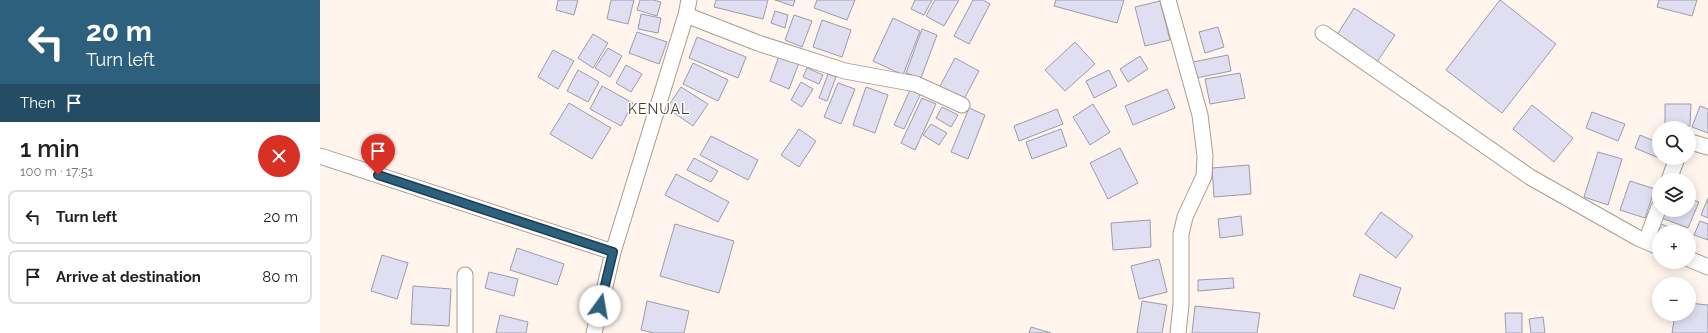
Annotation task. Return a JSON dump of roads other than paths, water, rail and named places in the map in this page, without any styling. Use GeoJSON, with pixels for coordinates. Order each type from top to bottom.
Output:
{"type":"FeatureCollection","features":[{"type":"Feature","properties":{"kind":"street"},"geometry":{"type":"LineString","coordinates":[[594,333],[613,252],[686,15],[689,0]]}},
{"type":"Feature","properties":{"kind":"street"},"geometry":{"type":"LineString","coordinates":[[1168,0],[1200,115],[1205,156],[1204,176],[1185,217],[1181,234],[1181,305],[1178,333]]}},
{"type":"Feature","properties":{"kind":"street"},"geometry":{"type":"LineString","coordinates":[[686,15],[758,43],[845,71],[916,84],[962,105]]}},
{"type":"Feature","properties":{"kind":"street"},"geometry":{"type":"LineString","coordinates":[[1323,33],[1530,177],[1652,243]]}},
{"type":"Feature","properties":{"kind":"street"},"geometry":{"type":"LineString","coordinates":[[1696,144],[1708,147]]}},
{"type":"Feature","properties":{"kind":"street"},"geometry":{"type":"LineString","coordinates":[[320,156],[613,252]]}},
{"type":"Feature","properties":{"kind":"street"},"geometry":{"type":"LineString","coordinates":[[1696,262],[1708,267]]}},
{"type":"Feature","properties":{"kind":"street"},"geometry":{"type":"LineString","coordinates":[[465,275],[465,333]]}},
{"type":"Feature","properties":{"kind":"district","name":"KENUAL"},"geometry":{"type":"Point","coordinates":[659,109]}}]}
